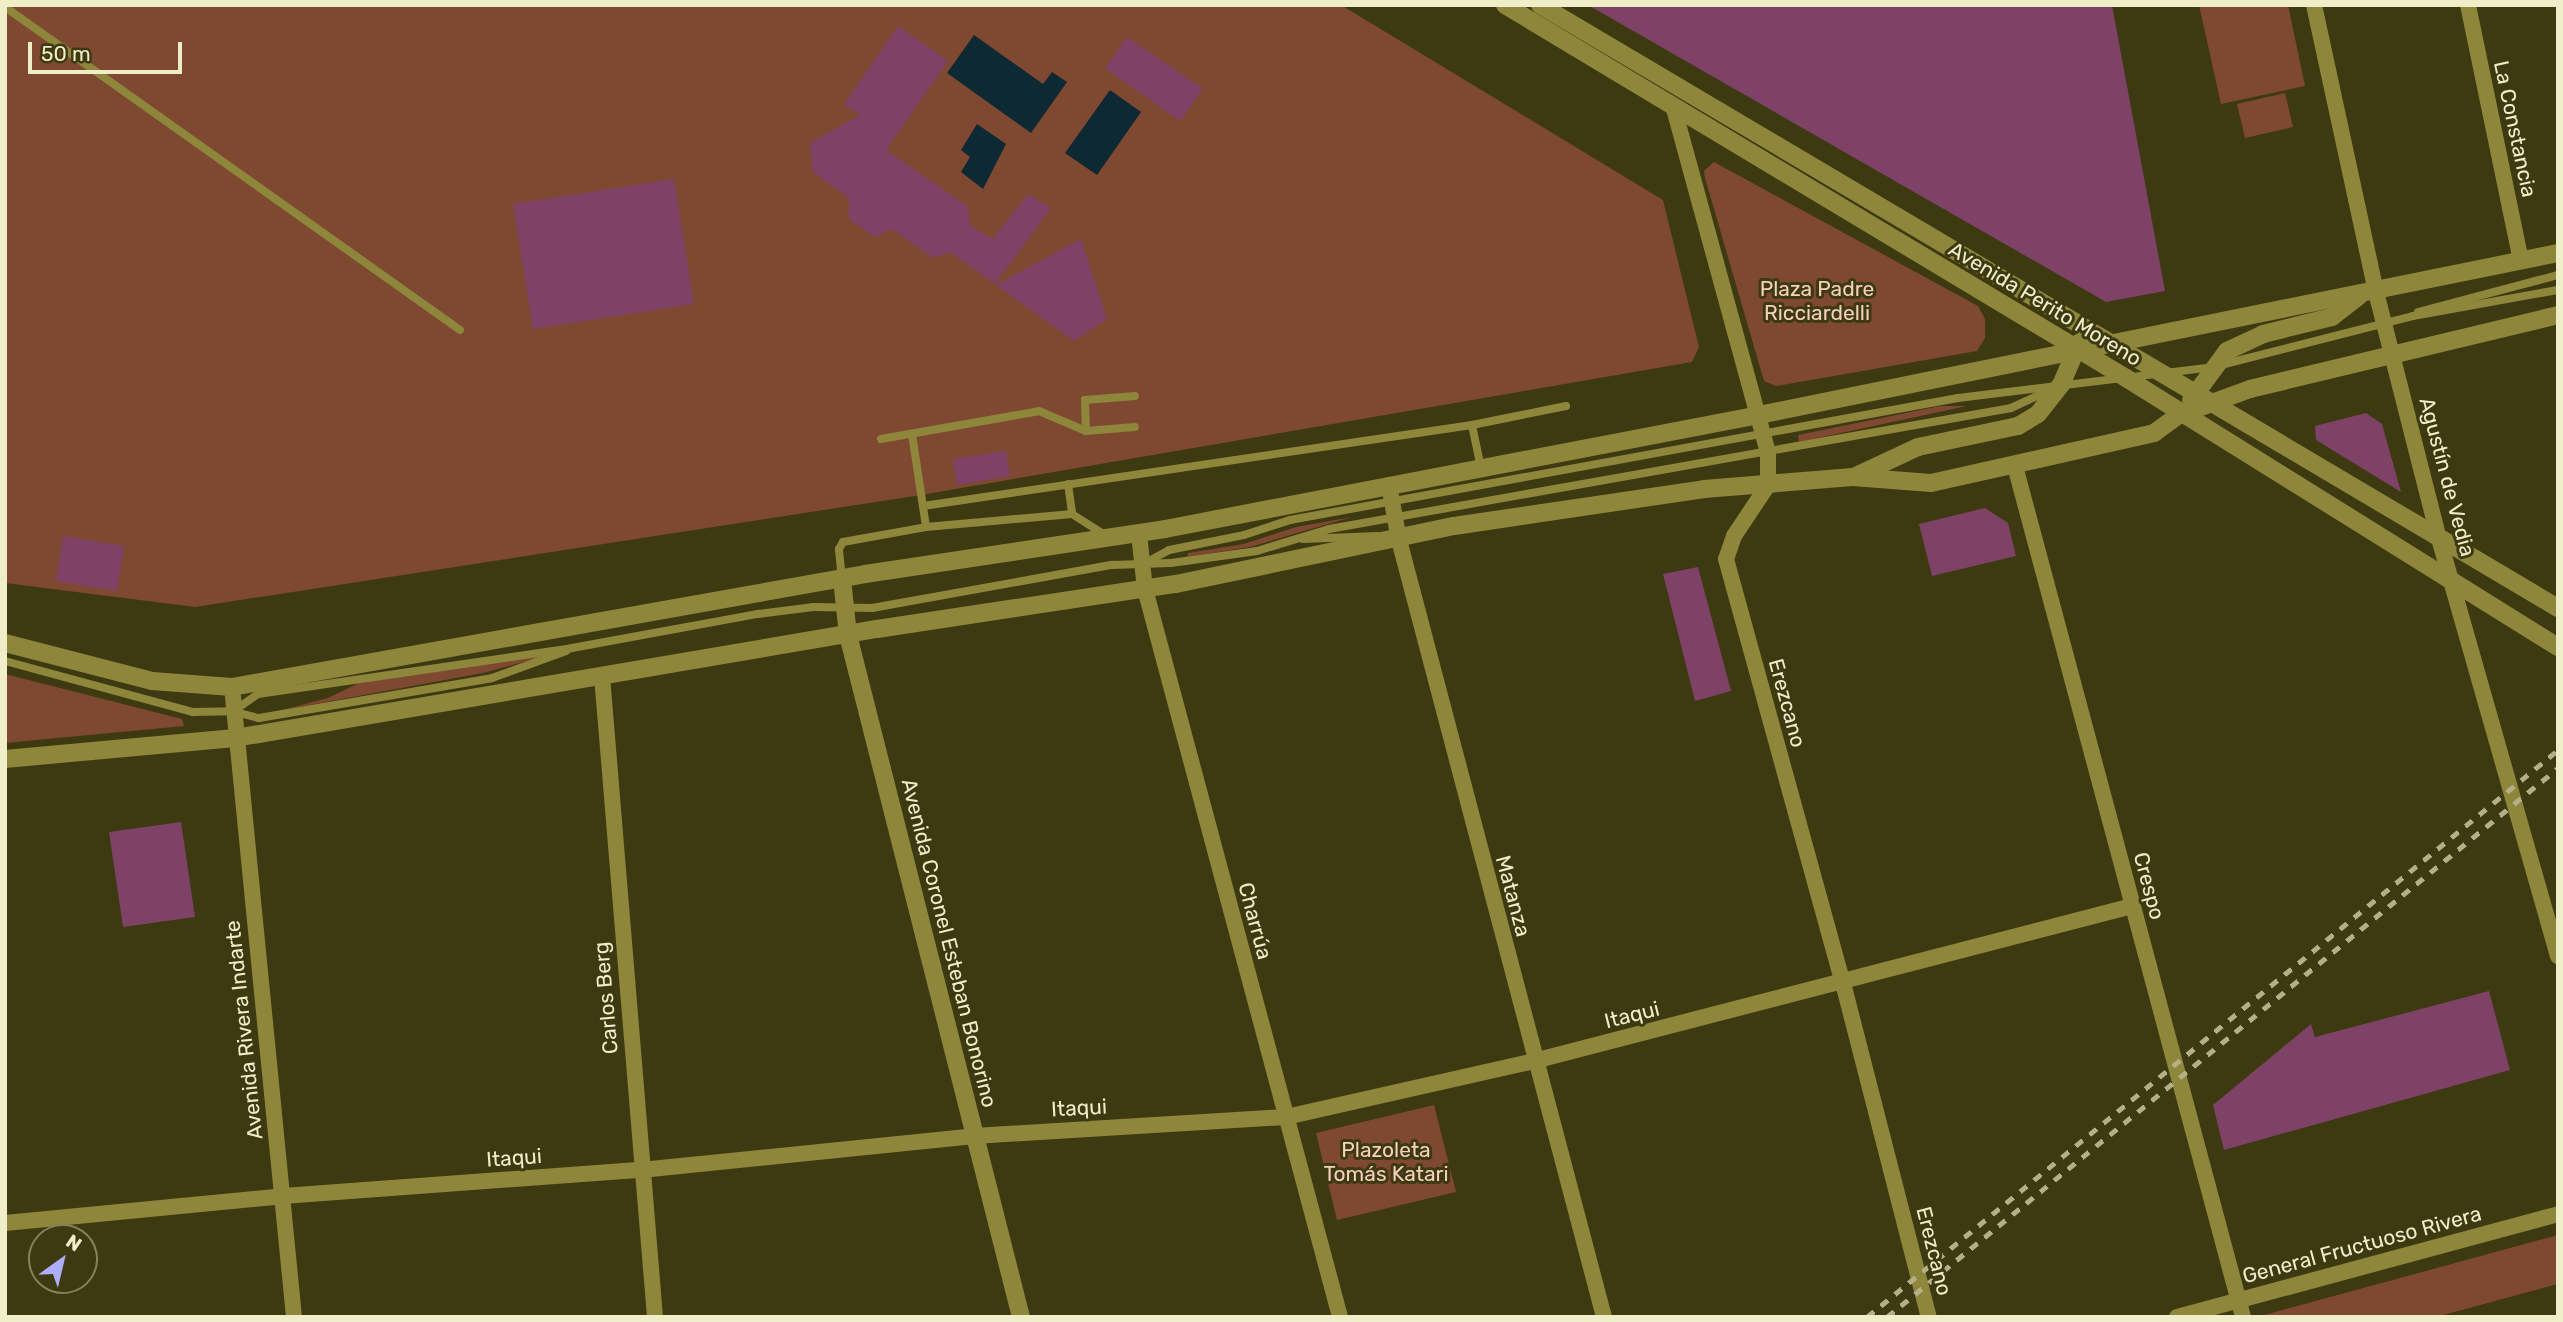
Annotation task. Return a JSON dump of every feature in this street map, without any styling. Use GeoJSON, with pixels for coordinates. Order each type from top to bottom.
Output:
{"type":"FeatureCollection","features":[{"type":"Feature","properties":{"kind":"main road","name":"Avenida Perito Moreno"},"geometry":{"type":"LineString","coordinates":[[1505,5],[1674,109],[2126,378],[2179,415],[2558,647]]}},
{"type":"Feature","properties":{"kind":"main road","name":"Avenida Perito Moreno"},"geometry":{"type":"LineString","coordinates":[[1540,5],[1561,10],[2082,326],[2558,608]]}},
{"type":"Feature","properties":{"kind":"main road"},"geometry":{"type":"LineString","coordinates":[[5,643],[152,681],[232,687],[842,579],[1110,538],[1392,502],[1481,468],[1759,415],[2558,253]]}},
{"type":"Feature","properties":{"kind":"main road"},"geometry":{"type":"LineString","coordinates":[[2179,415],[2227,351],[2263,334],[2332,317],[2369,293]]}},
{"type":"Feature","properties":{"kind":"main road"},"geometry":{"type":"LineString","coordinates":[[5,759],[234,738],[848,635],[1145,589],[1399,540],[1454,526],[1704,489],[1853,477],[1931,483],[2154,433],[2179,415],[2213,402],[2393,352],[2558,314]]}},
{"type":"Feature","properties":{"kind":"main road"},"geometry":{"type":"LineString","coordinates":[[1853,477],[1918,447],[2018,426],[2038,414],[2062,385],[2078,349],[2082,326]]}},
{"type":"Feature","properties":{"kind":"main road","name":"Avenida Coronel Esteban Bonorino"},"geometry":{"type":"LineString","coordinates":[[842,579],[848,635],[1021,1317]]}},
{"type":"Feature","properties":{"kind":"street","name":"Agustín de Vedia"},"geometry":{"type":"LineString","coordinates":[[2314,5],[2369,293],[2385,325],[2393,352],[2438,535],[2454,583],[2558,956]]}},
{"type":"Feature","properties":{"kind":"street","name":"La Constancia"},"geometry":{"type":"LineString","coordinates":[[2469,5],[2521,261]]}},
{"type":"Feature","properties":{"kind":"street"},"geometry":{"type":"LineString","coordinates":[[1674,109],[1764,433],[1768,453],[1768,485]]}},
{"type":"Feature","properties":{"kind":"street","name":"Crespo"},"geometry":{"type":"LineString","coordinates":[[2015,466],[2243,1317]]}},
{"type":"Feature","properties":{"kind":"street","name":"Erezcano"},"geometry":{"type":"LineString","coordinates":[[1768,485],[1734,536],[1726,559],[1843,983],[1929,1317]]}},
{"type":"Feature","properties":{"kind":"street","name":"Matanza"},"geometry":{"type":"LineString","coordinates":[[1392,502],[1399,540],[1534,1061],[1604,1317]]}},
{"type":"Feature","properties":{"kind":"street","name":"Charrúa"},"geometry":{"type":"LineString","coordinates":[[1139,534],[1145,589],[1340,1317]]}},
{"type":"Feature","properties":{"kind":"street","name":"Carlos Berg"},"geometry":{"type":"LineString","coordinates":[[602,676],[655,1317]]}},
{"type":"Feature","properties":{"kind":"street","name":"Avenida Rivera Indarte"},"geometry":{"type":"LineString","coordinates":[[232,687],[234,738],[294,1317]]}},
{"type":"Feature","properties":{"kind":"street","name":"Itaqui"},"geometry":{"type":"LineString","coordinates":[[5,1223],[283,1196],[641,1170],[974,1136],[1286,1117],[1534,1061],[2133,906]]}},
{"type":"Feature","properties":{"kind":"street","name":"General Fructuoso Rivera"},"geometry":{"type":"LineString","coordinates":[[2177,1317],[2558,1214]]}},
{"type":"Feature","properties":{"kind":"lane"},"geometry":{"type":"LineString","coordinates":[[5,7],[460,330]]}},
{"type":"Feature","properties":{"kind":"lane"},"geometry":{"type":"LineString","coordinates":[[2413,316],[2423,309],[2558,275]]}},
{"type":"Feature","properties":{"kind":"lane"},"geometry":{"type":"LineString","coordinates":[[1143,564],[1169,550],[1244,536],[1290,520],[1958,398],[2213,368],[2413,316],[2558,290]]}},
{"type":"Feature","properties":{"kind":"lane"},"geometry":{"type":"LineString","coordinates":[[232,711],[258,694],[572,648],[758,614],[845,606],[873,608],[1112,565],[1257,551],[1392,502],[1768,453],[2011,408],[2062,385]]}},
{"type":"Feature","properties":{"kind":"lane"},"geometry":{"type":"LineString","coordinates":[[1086,431],[1085,400],[1135,396]]}},
{"type":"Feature","properties":{"kind":"lane"},"geometry":{"type":"LineString","coordinates":[[923,506],[1472,425],[1566,406]]}},
{"type":"Feature","properties":{"kind":"lane"},"geometry":{"type":"LineString","coordinates":[[881,439],[1039,411],[1086,431],[1135,427]]}},
{"type":"Feature","properties":{"kind":"lane"},"geometry":{"type":"LineString","coordinates":[[1472,425],[1481,468]]}},
{"type":"Feature","properties":{"kind":"lane"},"geometry":{"type":"LineString","coordinates":[[912,434],[926,527]]}},
{"type":"Feature","properties":{"kind":"lane"},"geometry":{"type":"LineString","coordinates":[[1068,484],[1072,514]]}},
{"type":"Feature","properties":{"kind":"lane"},"geometry":{"type":"LineString","coordinates":[[842,579],[839,549],[843,542],[926,527],[1072,514],[1110,538]]}},
{"type":"Feature","properties":{"kind":"lane"},"geometry":{"type":"LineString","coordinates":[[1296,539],[1367,535],[1399,540]]}},
{"type":"Feature","properties":{"kind":"lane"},"geometry":{"type":"LineString","coordinates":[[234,738],[276,717],[492,678],[572,648]]}},
{"type":"Feature","properties":{"kind":"lane"},"geometry":{"type":"LineString","coordinates":[[5,661],[194,712],[232,711],[276,717]]}},
{"type":"Feature","properties":{"kind":"green space"},"geometry":{"type":"Polygon","coordinates":[[[5,5],[1341,5],[1663,200],[1699,347],[1692,362],[921,495],[195,607],[5,583],[5,5]]]}},
{"type":"Feature","properties":{"kind":"green space"},"geometry":{"type":"Polygon","coordinates":[[[2199,5],[2288,5],[2305,86],[2221,104],[2199,5]]]}},
{"type":"Feature","properties":{"kind":"green space"},"geometry":{"type":"Polygon","coordinates":[[[2285,93],[2293,127],[2245,138],[2237,104],[2285,93]]]}},
{"type":"Feature","properties":{"kind":"green space","name":"Plaza Padre Ricciardelli"},"geometry":{"type":"Polygon","coordinates":[[[1714,162],[1978,306],[1985,319],[1985,338],[1977,351],[1776,386],[1764,381],[1705,178],[1704,171],[1714,162]]]}},
{"type":"Feature","properties":{"kind":"green space"},"geometry":{"type":"Polygon","coordinates":[[[1940,406],[1967,406],[1799,442],[1798,435],[1940,406]]]}},
{"type":"Feature","properties":{"kind":"green space"},"geometry":{"type":"Polygon","coordinates":[[[1352,517],[1250,547],[1187,557],[1188,553],[1244,544],[1296,527],[1352,517]]]}},
{"type":"Feature","properties":{"kind":"green space"},"geometry":{"type":"Polygon","coordinates":[[[548,650],[549,655],[483,673],[282,710],[328,698],[359,683],[548,650]]]}},
{"type":"Feature","properties":{"kind":"green space"},"geometry":{"type":"Polygon","coordinates":[[[5,674],[182,719],[184,726],[5,743],[5,674]]]}},
{"type":"Feature","properties":{"kind":"green space","name":"Plazoleta Tomás Katari"},"geometry":{"type":"Polygon","coordinates":[[[1434,1105],[1456,1192],[1337,1220],[1316,1133],[1434,1105]]]}},
{"type":"Feature","properties":{"kind":"green space"},"geometry":{"type":"Polygon","coordinates":[[[2558,1235],[2558,1284],[2436,1317],[2257,1317],[2558,1235]]]}},
{"type":"Feature","properties":{"kind":"water"},"geometry":{"type":"Polygon","coordinates":[[[974,35],[1043,84],[1052,72],[1067,82],[1031,133],[947,73],[974,35]]]}},
{"type":"Feature","properties":{"kind":"water"},"geometry":{"type":"Polygon","coordinates":[[[1110,90],[1141,112],[1097,175],[1065,153],[1110,90]]]}},
{"type":"Feature","properties":{"kind":"water"},"geometry":{"type":"Polygon","coordinates":[[[977,124],[1006,144],[983,189],[961,172],[970,157],[961,150],[977,124]]]}},
{"type":"Feature","properties":{"kind":"building"},"geometry":{"type":"Polygon","coordinates":[[[1588,5],[2112,5],[2165,291],[2106,302],[1588,5]]]}},
{"type":"Feature","properties":{"kind":"building"},"geometry":{"type":"Polygon","coordinates":[[[898,26],[948,61],[886,150],[967,206],[971,226],[993,239],[1028,194],[1051,208],[995,284],[950,252],[933,258],[892,229],[875,237],[849,219],[849,198],[813,172],[810,143],[860,115],[844,104],[898,26]]]}},
{"type":"Feature","properties":{"kind":"building"},"geometry":{"type":"Polygon","coordinates":[[[1127,37],[1203,89],[1180,121],[1105,68],[1127,37]]]}},
{"type":"Feature","properties":{"kind":"building"},"geometry":{"type":"Polygon","coordinates":[[[674,179],[694,304],[533,329],[513,204],[674,179]]]}},
{"type":"Feature","properties":{"kind":"building"},"geometry":{"type":"Polygon","coordinates":[[[1081,239],[1107,319],[1074,341],[996,285],[1081,239]]]}},
{"type":"Feature","properties":{"kind":"building"},"geometry":{"type":"Polygon","coordinates":[[[2366,413],[2382,424],[2401,492],[2316,440],[2315,426],[2366,413]]]}},
{"type":"Feature","properties":{"kind":"building"},"geometry":{"type":"Polygon","coordinates":[[[1006,451],[1010,476],[957,485],[953,459],[1006,451]]]}},
{"type":"Feature","properties":{"kind":"building"},"geometry":{"type":"Polygon","coordinates":[[[1985,508],[2008,523],[2016,556],[1932,576],[1919,524],[1985,508]]]}},
{"type":"Feature","properties":{"kind":"building"},"geometry":{"type":"Polygon","coordinates":[[[63,536],[124,546],[117,591],[56,581],[63,536]]]}},
{"type":"Feature","properties":{"kind":"building"},"geometry":{"type":"Polygon","coordinates":[[[1698,567],[1731,691],[1695,701],[1663,574],[1698,567]]]}},
{"type":"Feature","properties":{"kind":"building"},"geometry":{"type":"Polygon","coordinates":[[[181,822],[195,917],[123,927],[109,832],[181,822]]]}},
{"type":"Feature","properties":{"kind":"building"},"geometry":{"type":"Polygon","coordinates":[[[2489,991],[2510,1070],[2224,1150],[2213,1105],[2311,1024],[2315,1037],[2489,991]]]}},
{"type":"Feature","properties":{"kind":"railway"},"geometry":{"type":"LineString","coordinates":[[1867,1317],[2558,750]]}},
{"type":"Feature","properties":{"kind":"railway"},"geometry":{"type":"LineString","coordinates":[[1887,1317],[2558,768]]}}]}
